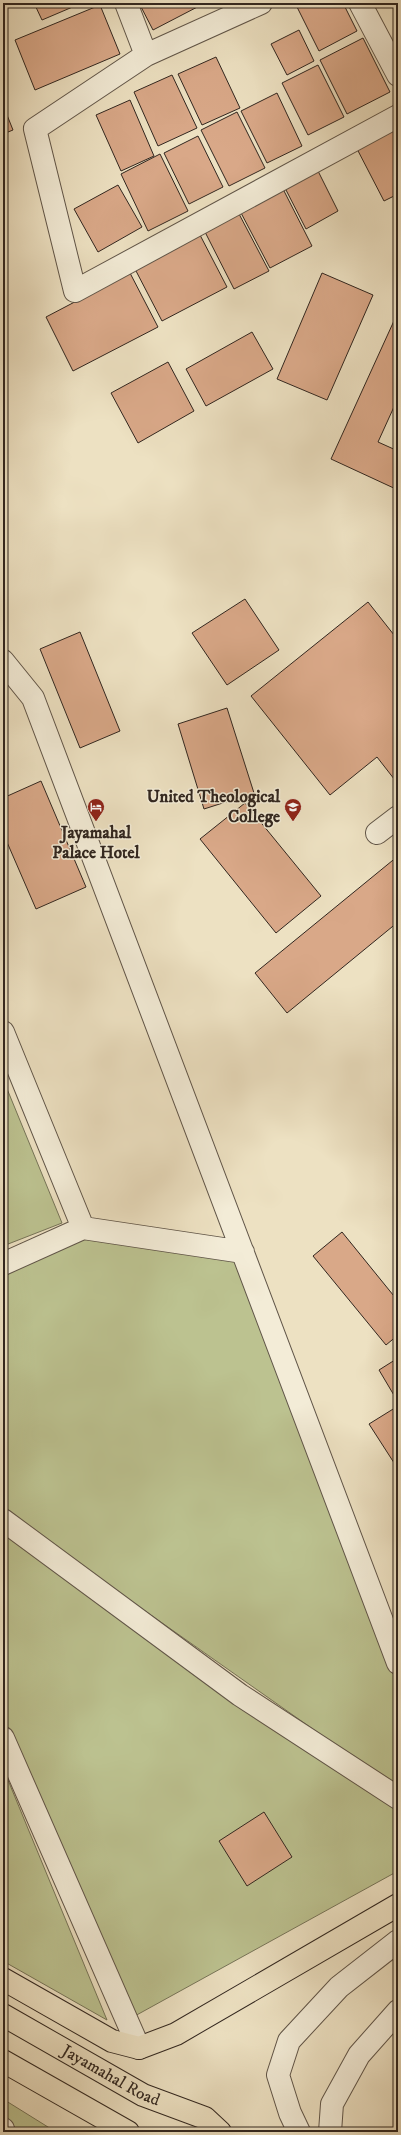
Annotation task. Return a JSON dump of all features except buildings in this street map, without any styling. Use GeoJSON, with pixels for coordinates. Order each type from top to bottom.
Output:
{"type":"FeatureCollection","features":[{"type":"Feature","properties":{"kind":"main road"},"geometry":{"type":"LineString","coordinates":[[3,1979],[112,2041],[139,2048],[176,2034],[398,1905]]}},
{"type":"Feature","properties":{"kind":"main road","name":"Jayamahal Road"},"geometry":{"type":"LineString","coordinates":[[3,2015],[143,2095],[205,2118],[220,2132]]}},
{"type":"Feature","properties":{"kind":"main road"},"geometry":{"type":"LineString","coordinates":[[3,2061],[128,2132]]}},
{"type":"Feature","properties":{"kind":"street"},"geometry":{"type":"LineString","coordinates":[[126,3],[146,55]]}},
{"type":"Feature","properties":{"kind":"street"},"geometry":{"type":"LineString","coordinates":[[261,3],[146,55],[35,129],[75,291],[398,116]]}},
{"type":"Feature","properties":{"kind":"street"},"geometry":{"type":"LineString","coordinates":[[360,3],[398,75]]}},
{"type":"Feature","properties":{"kind":"street"},"geometry":{"type":"LineString","coordinates":[[3,661],[33,698],[398,1663]]}},
{"type":"Feature","properties":{"kind":"street"},"geometry":{"type":"LineString","coordinates":[[378,833],[398,817]]}},
{"type":"Feature","properties":{"kind":"street"},"geometry":{"type":"LineString","coordinates":[[3,1032],[83,1228]]}},
{"type":"Feature","properties":{"kind":"street"},"geometry":{"type":"LineString","coordinates":[[3,1264],[83,1228],[243,1252]]}},
{"type":"Feature","properties":{"kind":"street"},"geometry":{"type":"LineString","coordinates":[[3,1520],[240,1695],[398,1798]]}},
{"type":"Feature","properties":{"kind":"street"},"geometry":{"type":"LineString","coordinates":[[3,1738],[139,2048]]}},
{"type":"Feature","properties":{"kind":"street"},"geometry":{"type":"LineString","coordinates":[[299,2132],[290,2114],[278,2075],[289,2041],[339,1987],[398,1941]]}},
{"type":"Feature","properties":{"kind":"street"},"geometry":{"type":"LineString","coordinates":[[330,2132],[332,2104],[359,2055],[398,2011]]}},
{"type":"Feature","properties":{"kind":"green space"},"geometry":{"type":"Polygon","coordinates":[[[3,1079],[62,1223],[3,1246],[3,1079]]]}},
{"type":"Feature","properties":{"kind":"green space"},"geometry":{"type":"Polygon","coordinates":[[[84,1233],[239,1257],[398,1686],[398,1789],[3,1511],[3,1267],[84,1233]]]}},
{"type":"Feature","properties":{"kind":"green space"},"geometry":{"type":"Polygon","coordinates":[[[3,1529],[398,1804],[398,1871],[133,2017],[3,1719],[3,1529]]]}},
{"type":"Feature","properties":{"kind":"green space"},"geometry":{"type":"Polygon","coordinates":[[[3,1768],[107,2020],[3,1961],[3,1768]]]}},
{"type":"Feature","properties":{"kind":"green space"},"geometry":{"type":"Polygon","coordinates":[[[3,2099],[56,2132],[3,2132],[3,2099]]]}},
{"type":"Feature","properties":{"kind":"place","name":"Jayamahal Palace Hotel"},"geometry":{"type":"Point","coordinates":[96,822]}},
{"type":"Feature","properties":{"kind":"place","name":"United Theological College"},"geometry":{"type":"Point","coordinates":[293,822]}}]}
